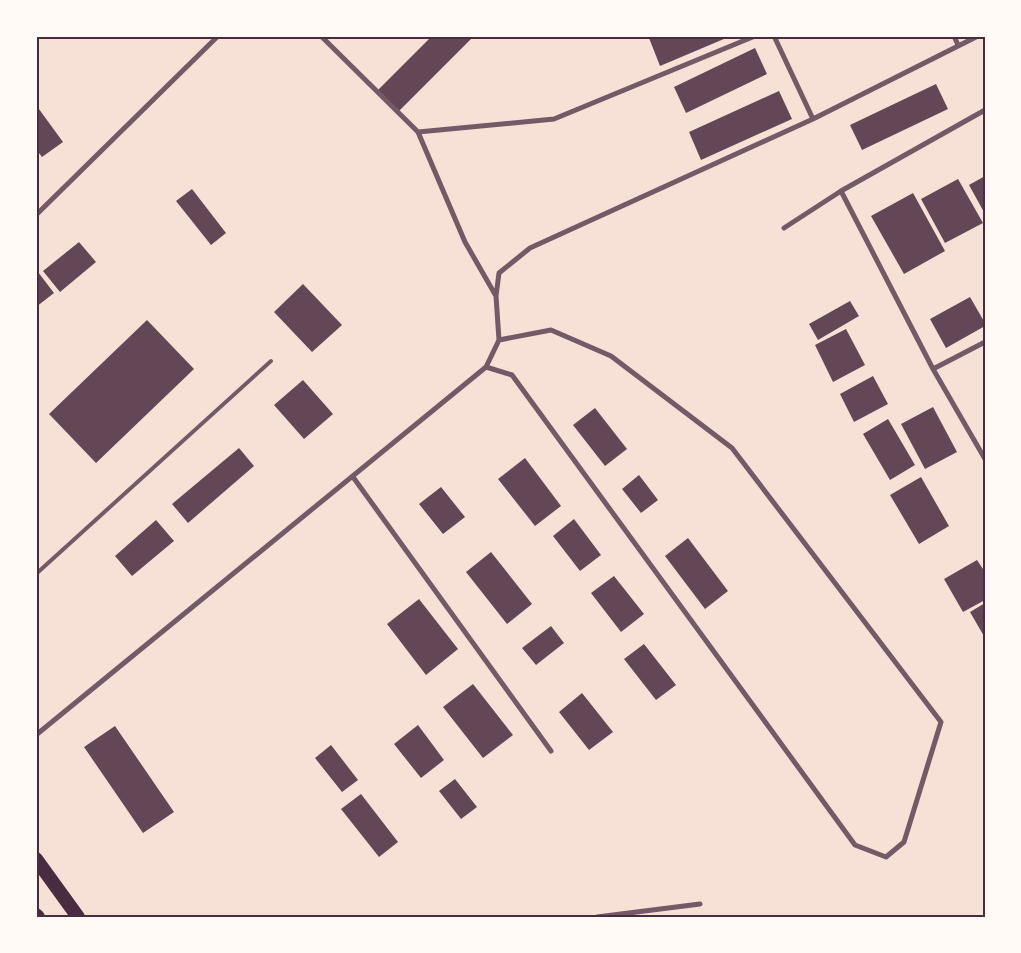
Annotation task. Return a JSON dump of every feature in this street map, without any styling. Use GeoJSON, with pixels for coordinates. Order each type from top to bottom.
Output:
{"type":"FeatureCollection","features":[{"type":"Feature","properties":{"kind":"highway"},"geometry":{"type":"LineString","coordinates":[[36,859],[78,917]]}},
{"type":"Feature","properties":{"kind":"street"},"geometry":{"type":"LineString","coordinates":[[36,215],[218,36]]}},
{"type":"Feature","properties":{"kind":"street"},"geometry":{"type":"LineString","coordinates":[[321,36],[418,132],[465,242],[496,296]]}},
{"type":"Feature","properties":{"kind":"street"},"geometry":{"type":"LineString","coordinates":[[418,132],[554,119],[755,36]]}},
{"type":"Feature","properties":{"kind":"street"},"geometry":{"type":"LineString","coordinates":[[774,36],[813,119]]}},
{"type":"Feature","properties":{"kind":"street"},"geometry":{"type":"LineString","coordinates":[[954,36],[958,46]]}},
{"type":"Feature","properties":{"kind":"street"},"geometry":{"type":"LineString","coordinates":[[36,736],[486,367],[499,340],[496,296],[500,273],[530,248],[813,119],[978,36]]}},
{"type":"Feature","properties":{"kind":"street"},"geometry":{"type":"LineString","coordinates":[[784,228],[841,191],[985,110]]}},
{"type":"Feature","properties":{"kind":"street"},"geometry":{"type":"LineString","coordinates":[[841,191],[933,369],[985,459]]}},
{"type":"Feature","properties":{"kind":"street"},"geometry":{"type":"LineString","coordinates":[[486,367],[512,375],[855,845],[886,857],[904,842],[941,722],[732,448],[611,356],[551,330],[499,340]]}},
{"type":"Feature","properties":{"kind":"street"},"geometry":{"type":"LineString","coordinates":[[933,369],[985,342]]}},
{"type":"Feature","properties":{"kind":"street"},"geometry":{"type":"LineString","coordinates":[[353,476],[551,751]]}},
{"type":"Feature","properties":{"kind":"street"},"geometry":{"type":"LineString","coordinates":[[597,917],[700,904]]}},
{"type":"Feature","properties":{"kind":"lane"},"geometry":{"type":"LineString","coordinates":[[36,574],[271,361]]}},
{"type":"Feature","properties":{"kind":"building"},"geometry":{"type":"Polygon","coordinates":[[[432,36],[474,36],[399,111],[378,90],[432,36]]]}},
{"type":"Feature","properties":{"kind":"building"},"geometry":{"type":"Polygon","coordinates":[[[653,36],[731,36],[660,66],[649,38],[653,36]]]}},
{"type":"Feature","properties":{"kind":"building"},"geometry":{"type":"Polygon","coordinates":[[[755,48],[767,74],[686,113],[674,87],[755,48]]]}},
{"type":"Feature","properties":{"kind":"building"},"geometry":{"type":"Polygon","coordinates":[[[936,84],[948,109],[862,150],[850,125],[936,84]]]}},
{"type":"Feature","properties":{"kind":"building"},"geometry":{"type":"Polygon","coordinates":[[[779,91],[792,119],[701,160],[689,132],[779,91]]]}},
{"type":"Feature","properties":{"kind":"building"},"geometry":{"type":"Polygon","coordinates":[[[36,105],[63,142],[42,157],[36,149],[36,105]]]}},
{"type":"Feature","properties":{"kind":"building"},"geometry":{"type":"Polygon","coordinates":[[[985,176],[985,214],[969,185],[985,176]]]}},
{"type":"Feature","properties":{"kind":"building"},"geometry":{"type":"Polygon","coordinates":[[[958,179],[983,223],[945,243],[921,199],[958,179]]]}},
{"type":"Feature","properties":{"kind":"building"},"geometry":{"type":"Polygon","coordinates":[[[192,189],[226,233],[211,245],[176,201],[192,189]]]}},
{"type":"Feature","properties":{"kind":"building"},"geometry":{"type":"Polygon","coordinates":[[[913,193],[945,251],[904,274],[871,216],[913,193]]]}},
{"type":"Feature","properties":{"kind":"building"},"geometry":{"type":"Polygon","coordinates":[[[79,242],[96,262],[60,292],[43,271],[79,242]]]}},
{"type":"Feature","properties":{"kind":"building"},"geometry":{"type":"Polygon","coordinates":[[[38,272],[54,293],[36,307],[36,274],[38,272]]]}},
{"type":"Feature","properties":{"kind":"building"},"geometry":{"type":"Polygon","coordinates":[[[303,284],[342,325],[312,352],[274,312],[303,284]]]}},
{"type":"Feature","properties":{"kind":"building"},"geometry":{"type":"Polygon","coordinates":[[[970,297],[985,326],[946,348],[930,319],[970,297]]]}},
{"type":"Feature","properties":{"kind":"building"},"geometry":{"type":"Polygon","coordinates":[[[850,301],[859,316],[818,340],[809,324],[850,301]]]}},
{"type":"Feature","properties":{"kind":"building"},"geometry":{"type":"Polygon","coordinates":[[[147,320],[194,369],[96,463],[49,414],[147,320]]]}},
{"type":"Feature","properties":{"kind":"building"},"geometry":{"type":"Polygon","coordinates":[[[846,329],[865,365],[833,382],[815,345],[846,329]]]}},
{"type":"Feature","properties":{"kind":"building"},"geometry":{"type":"Polygon","coordinates":[[[873,376],[888,404],[854,422],[840,394],[873,376]]]}},
{"type":"Feature","properties":{"kind":"building"},"geometry":{"type":"Polygon","coordinates":[[[303,380],[333,414],[304,439],[274,405],[303,380]]]}},
{"type":"Feature","properties":{"kind":"building"},"geometry":{"type":"Polygon","coordinates":[[[933,407],[957,452],[925,469],[901,424],[933,407]]]}},
{"type":"Feature","properties":{"kind":"building"},"geometry":{"type":"Polygon","coordinates":[[[595,408],[627,449],[605,466],[573,425],[595,408]]]}},
{"type":"Feature","properties":{"kind":"building"},"geometry":{"type":"Polygon","coordinates":[[[888,419],[915,465],[890,480],[863,434],[888,419]]]}},
{"type":"Feature","properties":{"kind":"building"},"geometry":{"type":"Polygon","coordinates":[[[239,448],[254,466],[188,523],[172,504],[239,448]]]}},
{"type":"Feature","properties":{"kind":"building"},"geometry":{"type":"Polygon","coordinates":[[[525,458],[561,506],[535,526],[498,479],[525,458]]]}},
{"type":"Feature","properties":{"kind":"building"},"geometry":{"type":"Polygon","coordinates":[[[639,475],[658,500],[641,513],[622,489],[639,475]]]}},
{"type":"Feature","properties":{"kind":"building"},"geometry":{"type":"Polygon","coordinates":[[[921,477],[949,526],[919,544],[890,495],[921,477]]]}},
{"type":"Feature","properties":{"kind":"building"},"geometry":{"type":"Polygon","coordinates":[[[441,487],[465,517],[443,534],[419,504],[441,487]]]}},
{"type":"Feature","properties":{"kind":"building"},"geometry":{"type":"Polygon","coordinates":[[[574,519],[601,555],[580,571],[553,536],[574,519]]]}},
{"type":"Feature","properties":{"kind":"building"},"geometry":{"type":"Polygon","coordinates":[[[156,520],[174,541],[132,576],[115,556],[156,520]]]}},
{"type":"Feature","properties":{"kind":"building"},"geometry":{"type":"Polygon","coordinates":[[[688,538],[728,591],[705,609],[665,556],[688,538]]]}},
{"type":"Feature","properties":{"kind":"building"},"geometry":{"type":"Polygon","coordinates":[[[491,552],[532,604],[507,624],[466,572],[491,552]]]}},
{"type":"Feature","properties":{"kind":"building"},"geometry":{"type":"Polygon","coordinates":[[[977,560],[985,572],[985,600],[963,612],[944,579],[977,560]]]}},
{"type":"Feature","properties":{"kind":"building"},"geometry":{"type":"Polygon","coordinates":[[[614,576],[644,614],[621,632],[591,593],[614,576]]]}},
{"type":"Feature","properties":{"kind":"building"},"geometry":{"type":"Polygon","coordinates":[[[419,599],[458,649],[426,675],[387,624],[419,599]]]}},
{"type":"Feature","properties":{"kind":"building"},"geometry":{"type":"Polygon","coordinates":[[[985,603],[985,638],[970,612],[985,603]]]}},
{"type":"Feature","properties":{"kind":"building"},"geometry":{"type":"Polygon","coordinates":[[[551,626],[564,643],[536,665],[522,648],[551,626]]]}},
{"type":"Feature","properties":{"kind":"building"},"geometry":{"type":"Polygon","coordinates":[[[644,644],[676,685],[656,700],[624,659],[644,644]]]}},
{"type":"Feature","properties":{"kind":"building"},"geometry":{"type":"Polygon","coordinates":[[[473,684],[513,735],[483,758],[443,707],[473,684]]]}},
{"type":"Feature","properties":{"kind":"building"},"geometry":{"type":"Polygon","coordinates":[[[582,693],[613,732],[589,750],[559,712],[582,693]]]}},
{"type":"Feature","properties":{"kind":"building"},"geometry":{"type":"Polygon","coordinates":[[[418,725],[444,760],[421,778],[394,744],[418,725]]]}},
{"type":"Feature","properties":{"kind":"building"},"geometry":{"type":"Polygon","coordinates":[[[115,726],[174,812],[143,833],[84,747],[115,726]]]}},
{"type":"Feature","properties":{"kind":"building"},"geometry":{"type":"Polygon","coordinates":[[[331,745],[358,780],[342,792],[315,758],[331,745]]]}},
{"type":"Feature","properties":{"kind":"building"},"geometry":{"type":"Polygon","coordinates":[[[455,779],[477,807],[461,819],[439,791],[455,779]]]}},
{"type":"Feature","properties":{"kind":"building"},"geometry":{"type":"Polygon","coordinates":[[[361,794],[398,842],[379,857],[341,809],[361,794]]]}}]}
